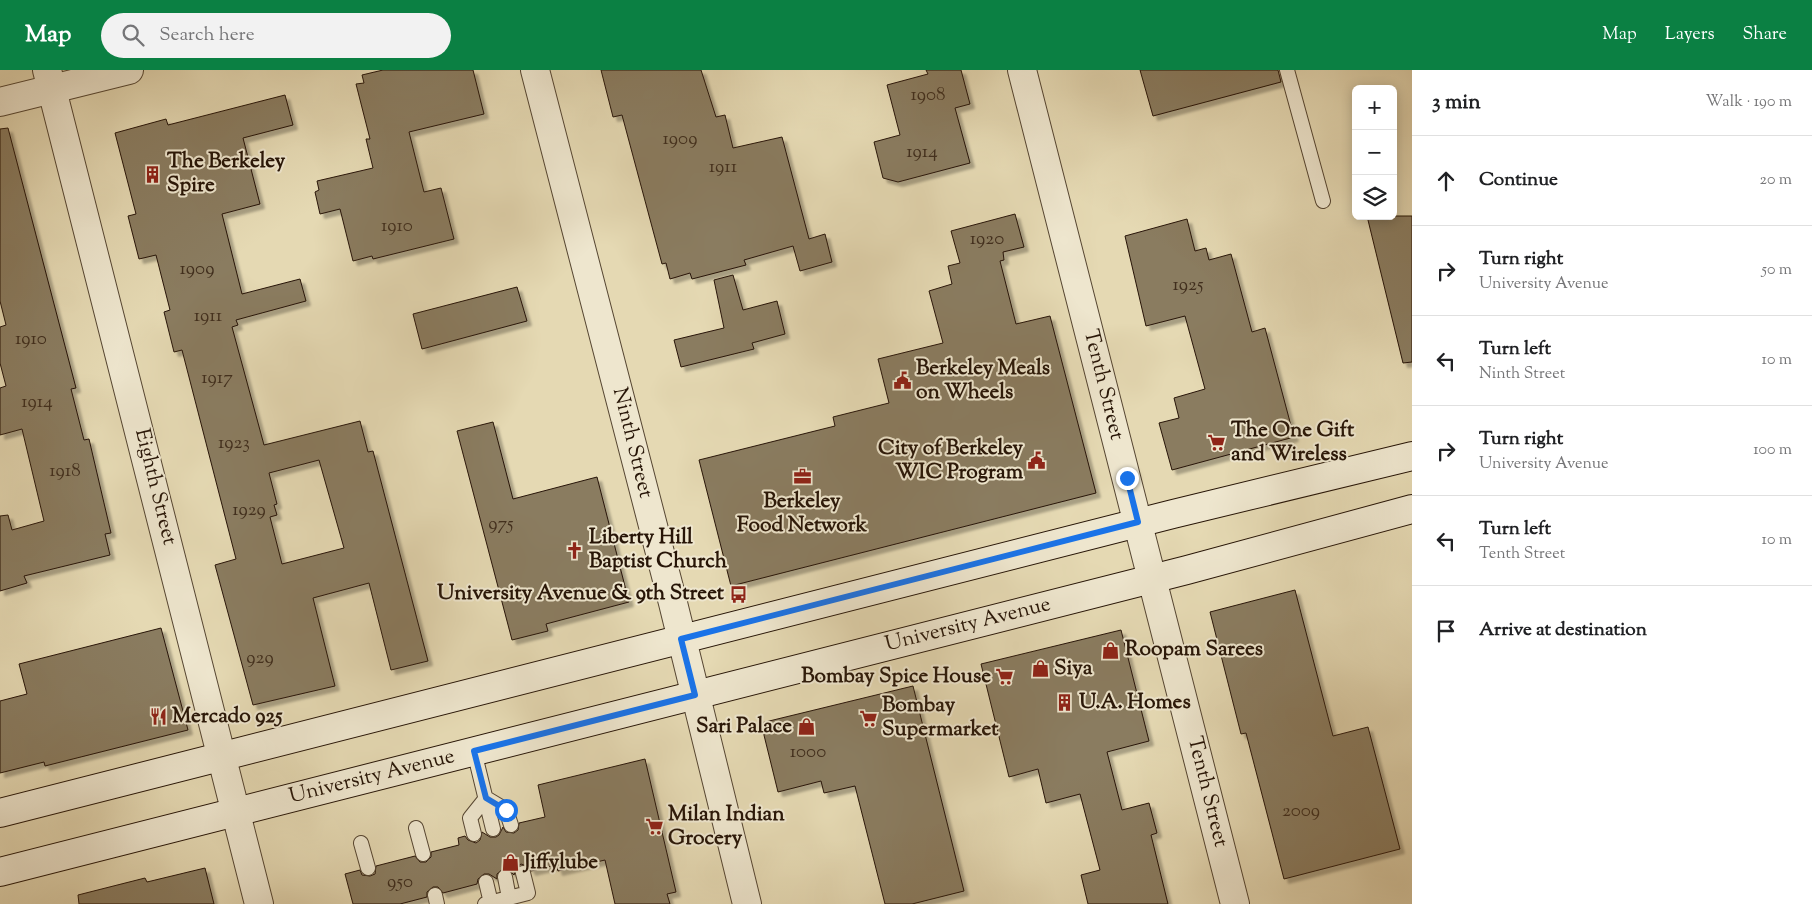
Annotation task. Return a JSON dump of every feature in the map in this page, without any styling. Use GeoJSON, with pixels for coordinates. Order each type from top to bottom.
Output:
{"type":"FeatureCollection","features":[{"type":"Feature","properties":{"kind":"main road"},"geometry":{"type":"LineString","coordinates":[[0,102],[50,80],[129,70]]}},
{"type":"Feature","properties":{"kind":"main road","name":"Ninth Street"},"geometry":{"type":"LineString","coordinates":[[535,70],[747,904]]}},
{"type":"Feature","properties":{"kind":"main road","name":"Tenth Street"},"geometry":{"type":"LineString","coordinates":[[1022,70],[1235,904]]}},
{"type":"Feature","properties":{"kind":"main road","name":"Eighth Street"},"geometry":{"type":"LineString","coordinates":[[50,80],[259,904]]}},
{"type":"Feature","properties":{"kind":"main road"},"geometry":{"type":"LineString","coordinates":[[0,813],[1138,522],[1412,456]]}},
{"type":"Feature","properties":{"kind":"main road","name":"University Avenue"},"geometry":{"type":"LineString","coordinates":[[0,872],[1152,578],[1412,509]]}},
{"type":"Feature","properties":{"kind":"lane"},"geometry":{"type":"LineString","coordinates":[[1287,70],[1322,201]]}},
{"type":"Feature","properties":{"kind":"lane"},"geometry":{"type":"LineString","coordinates":[[474,751],[493,829]]}},
{"type":"Feature","properties":{"kind":"lane"},"geometry":{"type":"LineString","coordinates":[[486,798],[506,810],[511,825]]}},
{"type":"Feature","properties":{"kind":"lane"},"geometry":{"type":"LineString","coordinates":[[474,834],[470,818],[486,798]]}},
{"type":"Feature","properties":{"kind":"lane"},"geometry":{"type":"LineString","coordinates":[[416,828],[424,854]]}},
{"type":"Feature","properties":{"kind":"lane"},"geometry":{"type":"LineString","coordinates":[[361,843],[368,868]]}},
{"type":"Feature","properties":{"kind":"lane"},"geometry":{"type":"LineString","coordinates":[[486,882],[488,903],[528,893],[523,873]]}},
{"type":"Feature","properties":{"kind":"lane"},"geometry":{"type":"LineString","coordinates":[[505,878],[509,898]]}},
{"type":"Feature","properties":{"kind":"building"},"geometry":{"type":"Polygon","coordinates":[[[383,70],[473,70],[484,114],[409,132],[424,192],[441,188],[454,239],[373,259],[372,256],[353,261],[340,209],[320,214],[315,192],[319,190],[317,181],[373,168],[366,139],[370,139],[356,84],[364,83],[362,75],[383,70]]]}},
{"type":"Feature","properties":{"kind":"building"},"geometry":{"type":"Polygon","coordinates":[[[601,70],[701,70],[716,117],[725,115],[733,148],[782,137],[809,239],[825,234],[832,262],[800,271],[793,246],[744,260],[746,265],[692,279],[690,273],[670,279],[666,263],[662,264],[622,115],[613,117],[601,70]]]}},
{"type":"Feature","properties":{"kind":"building"},"geometry":{"type":"Polygon","coordinates":[[[926,70],[961,70],[970,104],[955,108],[970,163],[898,182],[883,178],[874,142],[900,135],[887,85],[928,74],[926,70]]]}},
{"type":"Feature","properties":{"kind":"building"},"geometry":{"type":"Polygon","coordinates":[[[1140,70],[1278,70],[1281,82],[1153,116],[1140,70]]]}},
{"type":"Feature","properties":{"kind":"building"},"geometry":{"type":"Polygon","coordinates":[[[285,95],[293,125],[243,138],[260,204],[222,214],[242,294],[300,279],[306,301],[236,320],[238,325],[232,327],[264,445],[360,421],[368,452],[373,451],[428,661],[391,670],[369,583],[313,598],[335,686],[253,705],[215,565],[236,559],[182,350],[174,352],[164,312],[170,310],[156,255],[139,259],[128,216],[136,214],[115,133],[166,119],[168,125],[285,95]],[[319,460],[269,473],[277,504],[274,505],[277,515],[270,517],[282,564],[344,548],[319,460]]]}},
{"type":"Feature","properties":{"kind":"building"},"geometry":{"type":"Polygon","coordinates":[[[8,128],[76,388],[71,389],[84,440],[89,439],[111,533],[105,534],[110,555],[24,576],[27,583],[0,591],[0,516],[8,515],[12,530],[44,521],[22,429],[0,435],[0,388],[6,386],[0,363],[0,327],[6,325],[0,301],[0,129],[8,128]]]}},
{"type":"Feature","properties":{"kind":"building"},"geometry":{"type":"Polygon","coordinates":[[[1015,214],[1024,247],[1003,252],[1004,260],[1000,261],[1016,324],[1050,316],[1096,493],[731,586],[699,460],[835,426],[833,417],[889,403],[878,359],[943,343],[929,291],[952,284],[948,266],[960,263],[951,231],[1015,214]]]}},
{"type":"Feature","properties":{"kind":"building"},"geometry":{"type":"Polygon","coordinates":[[[1397,216],[1412,216],[1412,362],[1403,363],[1368,220],[1397,220],[1397,216]]]}},
{"type":"Feature","properties":{"kind":"building"},"geometry":{"type":"Polygon","coordinates":[[[1187,219],[1195,251],[1206,248],[1209,260],[1231,254],[1252,332],[1265,328],[1294,437],[1172,470],[1159,423],[1179,418],[1174,398],[1205,389],[1185,316],[1146,326],[1125,236],[1187,219]]]}},
{"type":"Feature","properties":{"kind":"building"},"geometry":{"type":"Polygon","coordinates":[[[733,275],[743,310],[777,301],[785,334],[752,343],[754,349],[681,367],[674,340],[724,328],[714,280],[733,275]]]}},
{"type":"Feature","properties":{"kind":"building"},"geometry":{"type":"Polygon","coordinates":[[[517,287],[527,321],[422,349],[413,314],[517,287]]]}},
{"type":"Feature","properties":{"kind":"building"},"geometry":{"type":"Polygon","coordinates":[[[493,422],[513,499],[597,477],[629,602],[546,624],[548,631],[512,640],[457,431],[493,422]]]}},
{"type":"Feature","properties":{"kind":"building"},"geometry":{"type":"Polygon","coordinates":[[[1295,590],[1333,736],[1368,727],[1400,849],[1284,879],[1246,733],[1241,734],[1210,612],[1295,590]]]}},
{"type":"Feature","properties":{"kind":"building"},"geometry":{"type":"Polygon","coordinates":[[[161,628],[188,730],[45,766],[44,762],[0,773],[0,701],[27,694],[19,664],[161,628]]]}},
{"type":"Feature","properties":{"kind":"building","name":"U.A. Homes"},"geometry":{"type":"Polygon","coordinates":[[[1121,630],[1149,741],[1107,752],[1122,810],[1149,803],[1157,833],[1151,835],[1168,904],[1088,904],[1081,875],[1100,870],[1080,794],[1046,803],[1038,769],[1009,777],[981,664],[1121,630]]]}},
{"type":"Feature","properties":{"kind":"building"},"geometry":{"type":"Polygon","coordinates":[[[913,686],[964,891],[912,904],[885,904],[855,786],[824,793],[821,781],[778,792],[761,723],[913,686]]]}},
{"type":"Feature","properties":{"kind":"building"},"geometry":{"type":"Polygon","coordinates":[[[645,759],[676,892],[667,894],[670,904],[615,904],[605,860],[558,871],[556,865],[531,871],[529,867],[521,864],[517,867],[514,875],[508,869],[503,869],[497,874],[497,879],[489,874],[484,874],[478,879],[477,884],[443,893],[438,887],[433,887],[427,892],[427,897],[400,904],[353,904],[345,874],[360,870],[362,875],[370,876],[375,874],[376,866],[415,856],[420,862],[426,862],[431,857],[431,852],[459,845],[458,838],[465,836],[468,840],[476,843],[480,840],[482,832],[490,837],[496,837],[503,827],[506,832],[514,833],[518,830],[519,823],[545,817],[538,785],[645,759]]]}},
{"type":"Feature","properties":{"kind":"building"},"geometry":{"type":"Polygon","coordinates":[[[205,868],[214,904],[79,904],[78,895],[145,878],[147,882],[205,868]]]}},
{"type":"Feature","properties":{"kind":"place","name":"The Berkeley Spire"},"geometry":{"type":"Point","coordinates":[153,174]}},
{"type":"Feature","properties":{"kind":"place","name":"Berkeley Meals on Wheels"},"geometry":{"type":"Point","coordinates":[902,381]}},
{"type":"Feature","properties":{"kind":"place","name":"The One Gift and Wireless"},"geometry":{"type":"Point","coordinates":[1217,443]}},
{"type":"Feature","properties":{"kind":"place","name":"City of Berkeley WIC Program"},"geometry":{"type":"Point","coordinates":[1037,461]}},
{"type":"Feature","properties":{"kind":"place","name":"Berkeley Food Network"},"geometry":{"type":"Point","coordinates":[802,477]}},
{"type":"Feature","properties":{"kind":"place","name":"Liberty Hill Baptist Church"},"geometry":{"type":"Point","coordinates":[575,550]}},
{"type":"Feature","properties":{"kind":"place","name":"University Avenue & 9th Street"},"geometry":{"type":"Point","coordinates":[738,594]}},
{"type":"Feature","properties":{"kind":"place","name":"Roopam Sarees"},"geometry":{"type":"Point","coordinates":[1111,650]}},
{"type":"Feature","properties":{"kind":"place","name":"Siya"},"geometry":{"type":"Point","coordinates":[1040,669]}},
{"type":"Feature","properties":{"kind":"place","name":"Bombay Spice House"},"geometry":{"type":"Point","coordinates":[1005,677]}},
{"type":"Feature","properties":{"kind":"place","name":"U.A. Homes"},"geometry":{"type":"Point","coordinates":[1065,703]}},
{"type":"Feature","properties":{"kind":"place","name":"Mercado 925"},"geometry":{"type":"Point","coordinates":[158,717]}},
{"type":"Feature","properties":{"kind":"place","name":"Bombay Supermarket"},"geometry":{"type":"Point","coordinates":[868,718]}},
{"type":"Feature","properties":{"kind":"place","name":"Sari Palace"},"geometry":{"type":"Point","coordinates":[806,727]}},
{"type":"Feature","properties":{"kind":"place","name":"Milan Indian Grocery"},"geometry":{"type":"Point","coordinates":[654,827]}},
{"type":"Feature","properties":{"kind":"place","name":"Jiffylube"},"geometry":{"type":"Point","coordinates":[510,863]}},
{"type":"Feature","properties":{"kind":"route"},"geometry":{"type":"LineString","coordinates":[[506,810],[486,798],[474,751],[695,695],[681,639],[1138,522],[1127,478]]}}]}
